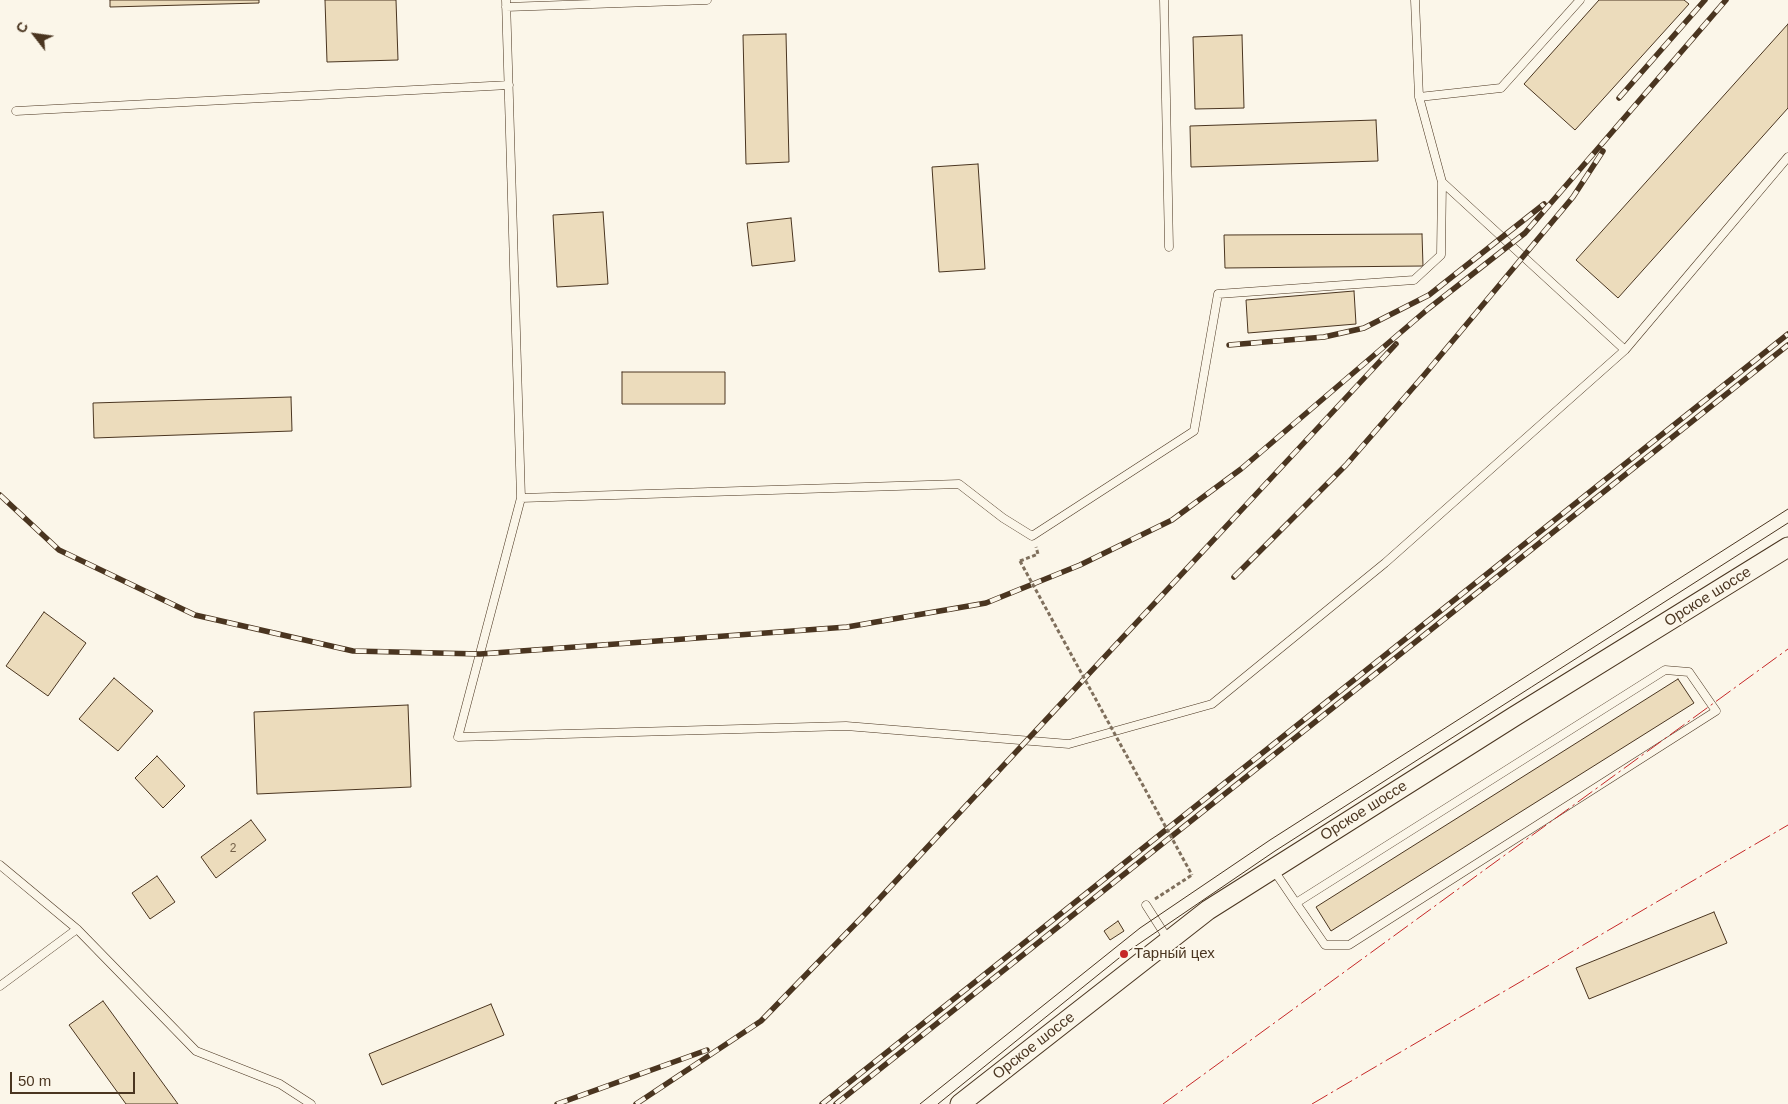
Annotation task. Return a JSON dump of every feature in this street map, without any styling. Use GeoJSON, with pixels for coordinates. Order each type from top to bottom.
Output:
{"type":"FeatureCollection","features":[{"type":"Feature","properties":{"kind":"street","name":"Орское шоссе"},"geometry":{"type":"LineString","coordinates":[[960,1104],[1208,910],[1515,716],[1788,547]]}},
{"type":"Feature","properties":{"kind":"lane"},"geometry":{"type":"LineString","coordinates":[[707,0],[506,3],[521,498],[458,737],[846,726],[1069,744],[1212,704],[1385,563],[1625,350],[1788,157]]}},
{"type":"Feature","properties":{"kind":"lane"},"geometry":{"type":"LineString","coordinates":[[1164,0],[1169,247]]}},
{"type":"Feature","properties":{"kind":"lane"},"geometry":{"type":"LineString","coordinates":[[521,498],[959,484],[1003,518],[1032,536],[1194,432],[1218,294],[1414,280],[1441,255],[1442,182],[1420,98],[1415,0]]}},
{"type":"Feature","properties":{"kind":"lane"},"geometry":{"type":"LineString","coordinates":[[1420,98],[1501,88],[1580,0]]}},
{"type":"Feature","properties":{"kind":"lane"},"geometry":{"type":"LineString","coordinates":[[16,112],[509,85]]}},
{"type":"Feature","properties":{"kind":"lane"},"geometry":{"type":"LineString","coordinates":[[1442,182],[1625,350]]}},
{"type":"Feature","properties":{"kind":"lane"},"geometry":{"type":"LineString","coordinates":[[1273,869],[1296,903],[1325,945],[1349,945],[1716,711],[1689,672],[1665,670],[1296,903]]}},
{"type":"Feature","properties":{"kind":"lane"},"geometry":{"type":"LineString","coordinates":[[0,865],[78,929],[196,1051],[280,1084],[312,1104]]}},
{"type":"Feature","properties":{"kind":"lane"},"geometry":{"type":"LineString","coordinates":[[1146,904],[1169,941]]}},
{"type":"Feature","properties":{"kind":"lane"},"geometry":{"type":"LineString","coordinates":[[0,986],[78,929]]}},
{"type":"Feature","properties":{"kind":"path"},"geometry":{"type":"LineString","coordinates":[[1032,536],[1038,554],[1020,561],[1192,874],[1146,904]]}},
{"type":"Feature","properties":{"kind":"building"},"geometry":{"type":"Polygon","coordinates":[[[110,0],[259,0],[259,3],[110,7],[110,0]]]}},
{"type":"Feature","properties":{"kind":"building"},"geometry":{"type":"Polygon","coordinates":[[[325,0],[396,0],[398,60],[327,62],[325,0]]]}},
{"type":"Feature","properties":{"kind":"building"},"geometry":{"type":"Polygon","coordinates":[[[1599,0],[1684,0],[1689,4],[1575,130],[1524,84],[1599,0]]]}},
{"type":"Feature","properties":{"kind":"building"},"geometry":{"type":"Polygon","coordinates":[[[1788,24],[1788,108],[1618,298],[1576,260],[1788,24]]]}},
{"type":"Feature","properties":{"kind":"building"},"geometry":{"type":"Polygon","coordinates":[[[786,34],[789,162],[746,164],[743,35],[786,34]]]}},
{"type":"Feature","properties":{"kind":"building"},"geometry":{"type":"Polygon","coordinates":[[[1242,35],[1244,108],[1195,109],[1193,37],[1242,35]]]}},
{"type":"Feature","properties":{"kind":"building"},"geometry":{"type":"Polygon","coordinates":[[[1376,120],[1378,161],[1191,167],[1190,126],[1376,120]]]}},
{"type":"Feature","properties":{"kind":"building"},"geometry":{"type":"Polygon","coordinates":[[[978,164],[985,269],[939,272],[932,167],[978,164]]]}},
{"type":"Feature","properties":{"kind":"building"},"geometry":{"type":"Polygon","coordinates":[[[603,212],[608,284],[557,287],[553,215],[603,212]]]}},
{"type":"Feature","properties":{"kind":"building"},"geometry":{"type":"Polygon","coordinates":[[[791,218],[795,261],[752,266],[747,223],[791,218]]]}},
{"type":"Feature","properties":{"kind":"building"},"geometry":{"type":"Polygon","coordinates":[[[1422,234],[1423,266],[1225,268],[1224,235],[1422,234]]]}},
{"type":"Feature","properties":{"kind":"building"},"geometry":{"type":"Polygon","coordinates":[[[1354,291],[1356,324],[1248,333],[1246,300],[1354,291]]]}},
{"type":"Feature","properties":{"kind":"building"},"geometry":{"type":"Polygon","coordinates":[[[622,372],[725,372],[725,404],[622,404],[622,372]]]}},
{"type":"Feature","properties":{"kind":"building"},"geometry":{"type":"Polygon","coordinates":[[[291,397],[292,431],[94,438],[93,403],[291,397]]]}},
{"type":"Feature","properties":{"kind":"building"},"geometry":{"type":"Polygon","coordinates":[[[44,612],[86,643],[48,696],[6,666],[44,612]]]}},
{"type":"Feature","properties":{"kind":"building"},"geometry":{"type":"Polygon","coordinates":[[[114,678],[153,711],[118,751],[79,719],[114,678]]]}},
{"type":"Feature","properties":{"kind":"building"},"geometry":{"type":"Polygon","coordinates":[[[1678,679],[1694,703],[1331,931],[1316,907],[1678,679]]]}},
{"type":"Feature","properties":{"kind":"building"},"geometry":{"type":"Polygon","coordinates":[[[408,705],[411,787],[257,794],[254,712],[408,705]]]}},
{"type":"Feature","properties":{"kind":"building"},"geometry":{"type":"Polygon","coordinates":[[[157,756],[185,786],[163,808],[135,778],[157,756]]]}},
{"type":"Feature","properties":{"kind":"building"},"geometry":{"type":"Polygon","coordinates":[[[251,820],[266,840],[216,878],[201,857],[251,820]]]}},
{"type":"Feature","properties":{"kind":"building"},"geometry":{"type":"Polygon","coordinates":[[[157,876],[175,902],[150,919],[132,893],[157,876]]]}},
{"type":"Feature","properties":{"kind":"building"},"geometry":{"type":"Polygon","coordinates":[[[1714,912],[1727,943],[1589,999],[1576,968],[1714,912]]]}},
{"type":"Feature","properties":{"kind":"building"},"geometry":{"type":"Polygon","coordinates":[[[1118,921],[1124,931],[1110,940],[1104,931],[1118,921]]]}},
{"type":"Feature","properties":{"kind":"building"},"geometry":{"type":"Polygon","coordinates":[[[103,1001],[178,1104],[126,1104],[69,1025],[103,1001]]]}},
{"type":"Feature","properties":{"kind":"building"},"geometry":{"type":"Polygon","coordinates":[[[491,1004],[504,1035],[382,1085],[369,1054],[491,1004]]]}},
{"type":"Feature","properties":{"kind":"tram line"},"geometry":{"type":"LineString","coordinates":[[920,1104],[1140,928],[1270,840],[1788,509]]}},
{"type":"Feature","properties":{"kind":"tram line"},"geometry":{"type":"LineString","coordinates":[[938,1104],[1124,954],[1275,851],[1788,523]]}},
{"type":"Feature","properties":{"kind":"railway"},"geometry":{"type":"LineString","coordinates":[[1619,98],[1705,0]]}},
{"type":"Feature","properties":{"kind":"railway"},"geometry":{"type":"LineString","coordinates":[[0,495],[59,550],[195,615],[353,651],[480,654],[847,627],[986,603],[1080,565],[1172,520],[1241,469],[1428,309],[1525,233],[1726,0]]}},
{"type":"Feature","properties":{"kind":"railway"},"geometry":{"type":"LineString","coordinates":[[1234,577],[1346,465],[1425,374],[1573,197],[1603,151]]}},
{"type":"Feature","properties":{"kind":"railway"},"geometry":{"type":"LineString","coordinates":[[1229,345],[1324,337],[1364,328],[1429,295],[1544,204]]}},
{"type":"Feature","properties":{"kind":"railway"},"geometry":{"type":"LineString","coordinates":[[822,1104],[1788,334]]}},
{"type":"Feature","properties":{"kind":"railway"},"geometry":{"type":"LineString","coordinates":[[636,1104],[761,1021],[867,912],[1396,344]]}},
{"type":"Feature","properties":{"kind":"railway"},"geometry":{"type":"LineString","coordinates":[[836,1104],[1788,345]]}},
{"type":"Feature","properties":{"kind":"railway"},"geometry":{"type":"LineString","coordinates":[[557,1104],[707,1050]]}},
{"type":"Feature","properties":{"kind":"power"},"geometry":{"type":"LineString","coordinates":[[1163,1104],[1788,649]]}},
{"type":"Feature","properties":{"kind":"power"},"geometry":{"type":"LineString","coordinates":[[1312,1104],[1788,825]]}},
{"type":"Feature","properties":{"kind":"place","name":"Тарный цех"},"geometry":{"type":"Point","coordinates":[1124,954]}}]}
